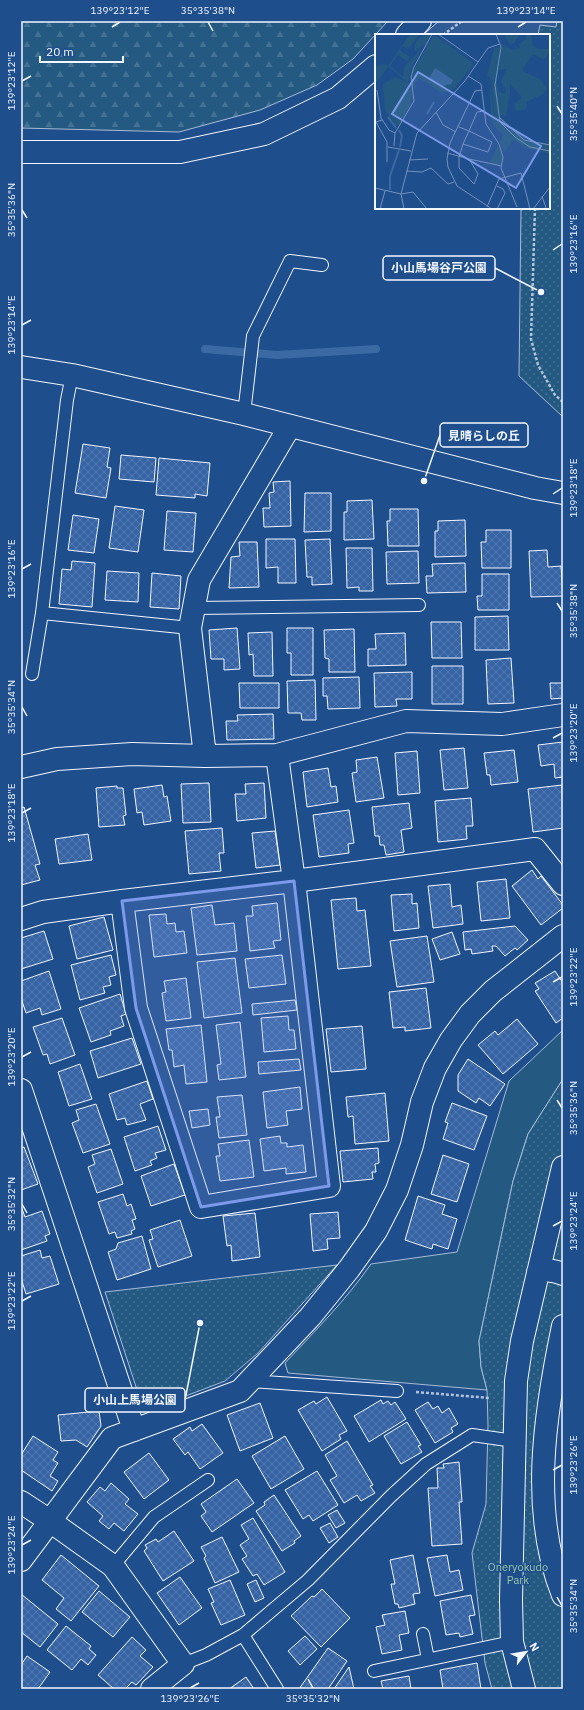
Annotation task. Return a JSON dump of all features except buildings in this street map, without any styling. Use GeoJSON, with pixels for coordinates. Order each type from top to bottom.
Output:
{"type":"FeatureCollection","features":[{"type":"Feature","properties":{"kind":"street"},"geometry":{"type":"LineString","coordinates":[[408,34],[420,21]]}},
{"type":"Feature","properties":{"kind":"street"},"geometry":{"type":"LineString","coordinates":[[21,152],[180,152],[264,134],[338,98],[375,67]]}},
{"type":"Feature","properties":{"kind":"street"},"geometry":{"type":"LineString","coordinates":[[21,367],[72,375],[244,414],[535,488],[563,493]]}},
{"type":"Feature","properties":{"kind":"street"},"geometry":{"type":"LineString","coordinates":[[205,756],[192,618],[199,580],[290,426]]}},
{"type":"Feature","properties":{"kind":"street"},"geometry":{"type":"LineString","coordinates":[[21,767],[57,759],[124,755],[277,755],[406,721],[502,724],[563,715]]}},
{"type":"Feature","properties":{"kind":"street"},"geometry":{"type":"LineString","coordinates":[[122,901],[136,1008],[201,1207],[328,1186],[294,881],[277,755]]}},
{"type":"Feature","properties":{"kind":"street"},"geometry":{"type":"LineString","coordinates":[[21,919],[43,912],[122,901],[294,881],[535,849],[563,884]]}},
{"type":"Feature","properties":{"kind":"street"},"geometry":{"type":"LineString","coordinates":[[21,1560],[112,1438],[240,1391],[310,1317],[349,1269],[376,1231],[397,1190],[412,1145],[422,1102],[435,1068],[451,1040],[470,1014],[493,991],[563,936]]}},
{"type":"Feature","properties":{"kind":"street"},"geometry":{"type":"LineString","coordinates":[[21,1090],[134,1430]]}},
{"type":"Feature","properties":{"kind":"street"},"geometry":{"type":"LineString","coordinates":[[524,1689],[512,1642],[511,1600],[516,1381],[522,1341],[563,1167]]}},
{"type":"Feature","properties":{"kind":"street"},"geometry":{"type":"LineString","coordinates":[[543,1250],[550,1257],[563,1262]]}},
{"type":"Feature","properties":{"kind":"street"},"geometry":{"type":"LineString","coordinates":[[538,1272],[555,1270],[563,1274]]}},
{"type":"Feature","properties":{"kind":"street"},"geometry":{"type":"LineString","coordinates":[[563,1326],[551,1384],[547,1413],[544,1494],[546,1526],[550,1552],[563,1596]]}},
{"type":"Feature","properties":{"kind":"street"},"geometry":{"type":"LineString","coordinates":[[21,1502],[50,1520],[113,1566],[183,1664],[152,1689]]}},
{"type":"Feature","properties":{"kind":"lane"},"geometry":{"type":"LineString","coordinates":[[244,414],[253,336],[290,261],[322,265]]}},
{"type":"Feature","properties":{"kind":"lane"},"geometry":{"type":"LineString","coordinates":[[32,674],[42,613],[66,408],[72,375]]}},
{"type":"Feature","properties":{"kind":"lane"},"geometry":{"type":"LineString","coordinates":[[42,613],[192,618],[419,605]]}},
{"type":"Feature","properties":{"kind":"lane"},"geometry":{"type":"LineString","coordinates":[[250,1381],[397,1391]]}},
{"type":"Feature","properties":{"kind":"lane"},"geometry":{"type":"LineString","coordinates":[[183,1664],[206,1655],[243,1635],[308,1580],[391,1496],[426,1464],[472,1435],[514,1441]]}},
{"type":"Feature","properties":{"kind":"lane"},"geometry":{"type":"LineString","coordinates":[[113,1566],[154,1517],[208,1480]]}},
{"type":"Feature","properties":{"kind":"lane"},"geometry":{"type":"LineString","coordinates":[[424,1634],[428,1659]]}},
{"type":"Feature","properties":{"kind":"lane"},"geometry":{"type":"LineString","coordinates":[[243,1635],[277,1689]]}},
{"type":"Feature","properties":{"kind":"lane"},"geometry":{"type":"LineString","coordinates":[[374,1671],[512,1642]]}},
{"type":"Feature","properties":{"kind":"path"},"geometry":{"type":"LineString","coordinates":[[443,34],[462,21]]}},
{"type":"Feature","properties":{"kind":"path"},"geometry":{"type":"LineString","coordinates":[[535,209],[531,339],[538,365],[555,395],[563,402]]}},
{"type":"Feature","properties":{"kind":"path"},"geometry":{"type":"LineString","coordinates":[[397,1391],[494,1398]]}},
{"type":"Feature","properties":{"kind":"highlighted area"},"geometry":{"type":"Polygon","coordinates":[[[294,881],[329,1186],[201,1207],[136,1008],[122,901],[294,881]]]}},
{"type":"Feature","properties":{"kind":"green space"},"geometry":{"type":"Polygon","coordinates":[[[21,21],[388,21],[353,59],[317,85],[260,110],[179,132],[21,128],[21,21]]]}},
{"type":"Feature","properties":{"kind":"green space"},"geometry":{"type":"Polygon","coordinates":[[[439,21],[563,21],[563,417],[519,376],[521,209],[550,209],[550,34],[424,34],[439,21]]]}},
{"type":"Feature","properties":{"kind":"green space"},"geometry":{"type":"Polygon","coordinates":[[[563,1030],[563,1079],[528,1134],[513,1181],[479,1341],[481,1367],[487,1390],[288,1373],[285,1363],[341,1303],[371,1264],[457,1252],[509,1081],[563,1030]]]}},
{"type":"Feature","properties":{"kind":"green space","name":"Oneryokudo Park"},"geometry":{"type":"Polygon","coordinates":[[[563,1079],[563,1369],[554,1461],[554,1525],[563,1563],[563,1689],[492,1689],[485,1663],[472,1553],[486,1504],[488,1425],[487,1390],[481,1367],[479,1341],[513,1181],[528,1134],[563,1079]]]}},
{"type":"Feature","properties":{"kind":"green space"},"geometry":{"type":"Polygon","coordinates":[[[337,1265],[258,1353],[225,1381],[154,1408],[141,1402],[105,1292],[337,1265]]]}},
{"type":"Feature","properties":{"kind":"shaded area"},"geometry":{"type":"Polygon","coordinates":[[[439,21],[557,21],[556,27],[540,25],[538,34],[424,34],[439,21]]]}},
{"type":"Feature","properties":{"kind":"waterway"},"geometry":{"type":"LineString","coordinates":[[205,349],[277,355],[376,349]]}},
{"type":"Feature","properties":{"kind":"place","name":"小山馬場谷戸公園"},"geometry":{"type":"Point","coordinates":[541,292]}},
{"type":"Feature","properties":{"kind":"place","name":"見晴らしの丘"},"geometry":{"type":"Point","coordinates":[424,481]}},
{"type":"Feature","properties":{"kind":"place","name":"小山上馬場公園"},"geometry":{"type":"Point","coordinates":[200,1323]}}]}
